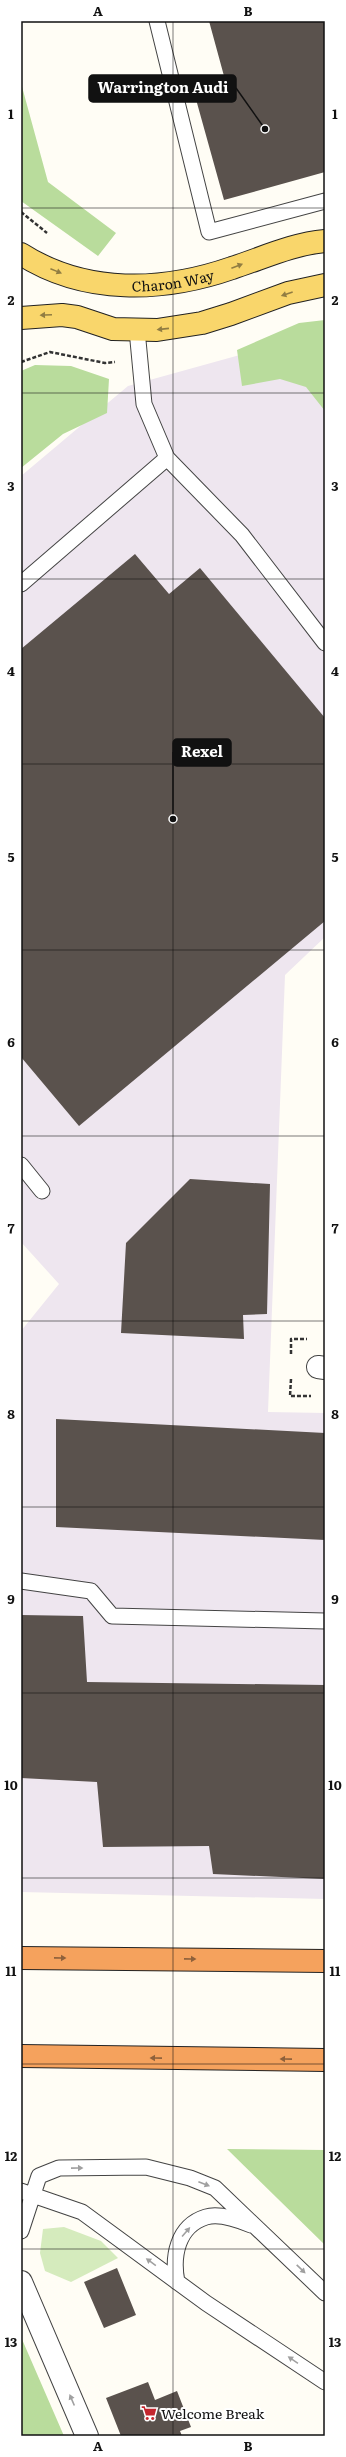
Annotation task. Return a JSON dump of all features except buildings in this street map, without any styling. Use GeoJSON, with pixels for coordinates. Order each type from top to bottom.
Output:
{"type":"FeatureCollection","features":[{"type":"Feature","properties":{"kind":"highway"},"geometry":{"type":"LineString","coordinates":[[21,1958],[325,1961]]}},
{"type":"Feature","properties":{"kind":"highway"},"geometry":{"type":"LineString","coordinates":[[21,2056],[325,2060]]}},
{"type":"Feature","properties":{"kind":"main road","name":"Charon Way"},"geometry":{"type":"LineString","coordinates":[[21,254],[81,280],[127,287],[153,286],[206,277],[290,248],[325,241]]}},
{"type":"Feature","properties":{"kind":"main road"},"geometry":{"type":"LineString","coordinates":[[21,318],[62,315],[77,317],[113,329],[137,330],[177,328],[231,314],[288,293],[325,285]]}},
{"type":"Feature","properties":{"kind":"street"},"geometry":{"type":"LineString","coordinates":[[21,2282],[87,2436]]}},
{"type":"Feature","properties":{"kind":"lane"},"geometry":{"type":"LineString","coordinates":[[157,21],[209,232],[325,200]]}},
{"type":"Feature","properties":{"kind":"lane"},"geometry":{"type":"LineString","coordinates":[[137,330],[144,404],[168,458],[242,535],[325,643]]}},
{"type":"Feature","properties":{"kind":"lane"},"geometry":{"type":"LineString","coordinates":[[21,584],[168,458]]}},
{"type":"Feature","properties":{"kind":"lane"},"geometry":{"type":"LineString","coordinates":[[21,1165],[42,1191]]}},
{"type":"Feature","properties":{"kind":"lane"},"geometry":{"type":"LineString","coordinates":[[21,1581],[91,1590],[112,1616],[325,1621]]}},
{"type":"Feature","properties":{"kind":"lane"},"geometry":{"type":"LineString","coordinates":[[21,2231],[27,2193],[39,2176],[59,2168],[146,2167],[190,2178],[215,2188],[325,2293]]}},
{"type":"Feature","properties":{"kind":"lane"},"geometry":{"type":"LineString","coordinates":[[27,2193],[82,2212],[177,2282],[325,2382]]}},
{"type":"Feature","properties":{"kind":"lane"},"geometry":{"type":"LineString","coordinates":[[177,2282],[175,2268],[176,2248],[185,2233],[195,2223],[206,2217],[220,2217],[242,2221],[259,2229]]}},
{"type":"Feature","properties":{"kind":"path"},"geometry":{"type":"LineString","coordinates":[[21,212],[49,234]]}},
{"type":"Feature","properties":{"kind":"path"},"geometry":{"type":"LineString","coordinates":[[21,362],[50,352],[105,363]]}},
{"type":"Feature","properties":{"kind":"shaded area"},"geometry":{"type":"Polygon","coordinates":[[[276,345],[325,399],[325,937],[285,975],[268,1412],[325,1413],[325,1899],[21,1892],[21,1331],[59,1284],[21,1242],[21,476],[128,386],[276,345]]]}},
{"type":"Feature","properties":{"kind":"green space"},"geometry":{"type":"Polygon","coordinates":[[[21,83],[48,182],[116,233],[98,256],[21,201],[21,83]]]}},
{"type":"Feature","properties":{"kind":"green space"},"geometry":{"type":"Polygon","coordinates":[[[325,320],[325,411],[306,387],[280,379],[242,386],[237,350],[299,323],[325,320]]]}},
{"type":"Feature","properties":{"kind":"green space"},"geometry":{"type":"Polygon","coordinates":[[[35,365],[71,366],[109,379],[107,413],[63,434],[21,468],[21,371],[35,365]]]}},
{"type":"Feature","properties":{"kind":"green space"},"geometry":{"type":"Polygon","coordinates":[[[227,2149],[325,2150],[325,2245],[227,2149]]]}},
{"type":"Feature","properties":{"kind":"green space"},"geometry":{"type":"Polygon","coordinates":[[[64,2227],[101,2241],[118,2258],[71,2282],[45,2271],[40,2253],[43,2229],[64,2227]]]}},
{"type":"Feature","properties":{"kind":"green space"},"geometry":{"type":"Polygon","coordinates":[[[21,2337],[64,2436],[21,2436],[21,2337]]]}},
{"type":"Feature","properties":{"kind":"place","name":"Warrington Audi"},"geometry":{"type":"Point","coordinates":[265,129]}},
{"type":"Feature","properties":{"kind":"place","name":"Rexel"},"geometry":{"type":"Point","coordinates":[173,819]}},
{"type":"Feature","properties":{"kind":"place","name":"Welcome Break"},"geometry":{"type":"Point","coordinates":[149,2413]}}]}
